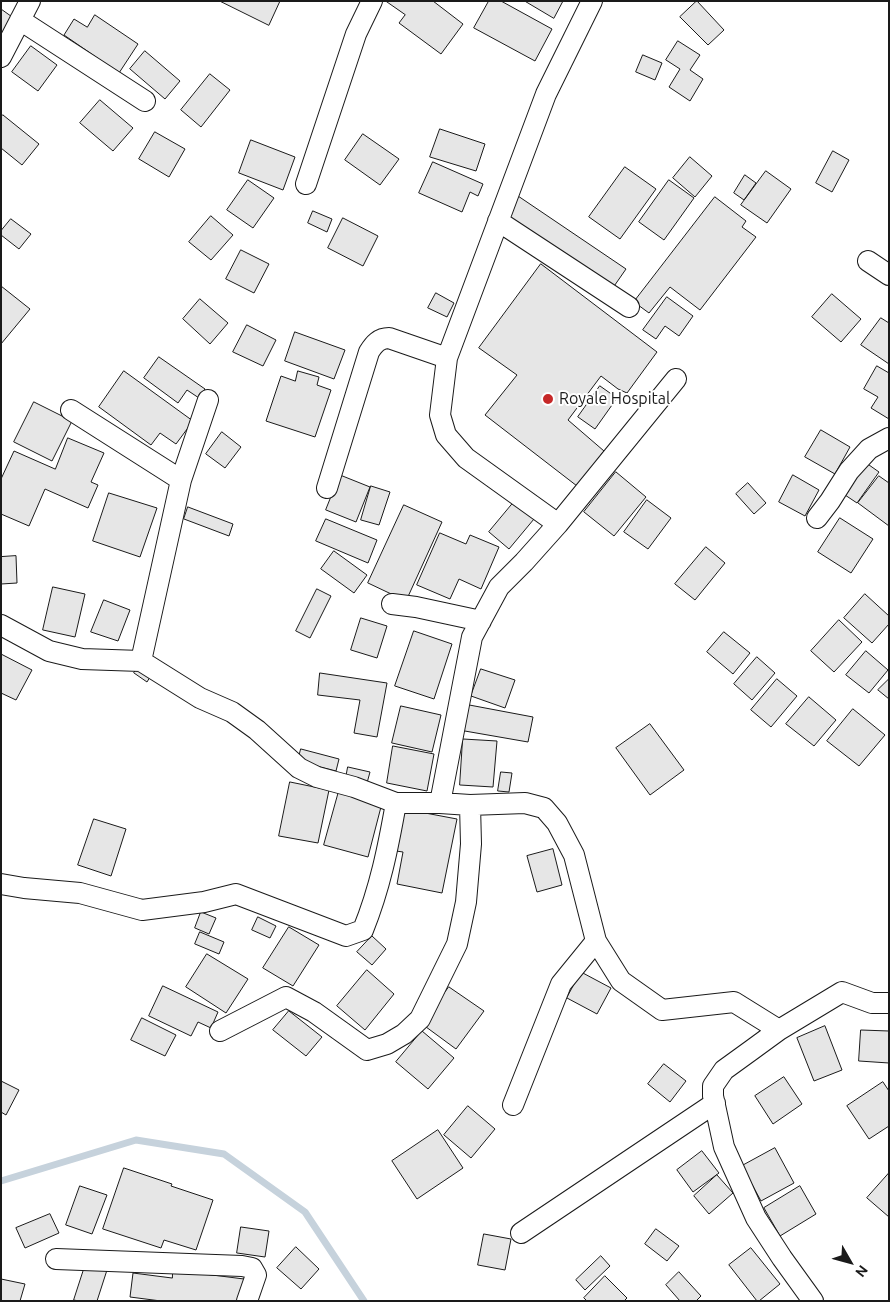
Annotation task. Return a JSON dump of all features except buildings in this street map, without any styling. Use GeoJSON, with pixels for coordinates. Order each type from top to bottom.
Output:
{"type":"FeatureCollection","features":[{"type":"Feature","properties":{"kind":"street"},"geometry":{"type":"LineString","coordinates":[[1,57],[30,1]]}},
{"type":"Feature","properties":{"kind":"street"},"geometry":{"type":"LineString","coordinates":[[306,184],[356,34],[372,1]]}},
{"type":"Feature","properties":{"kind":"street"},"geometry":{"type":"LineString","coordinates":[[558,524],[466,458],[446,435],[440,415],[447,358],[546,94],[592,1]]}},
{"type":"Feature","properties":{"kind":"street"},"geometry":{"type":"LineString","coordinates":[[20,20],[145,101]]}},
{"type":"Feature","properties":{"kind":"street"},"geometry":{"type":"LineString","coordinates":[[498,221],[630,307]]}},
{"type":"Feature","properties":{"kind":"street"},"geometry":{"type":"LineString","coordinates":[[868,261],[889,275]]}},
{"type":"Feature","properties":{"kind":"street"},"geometry":{"type":"LineString","coordinates":[[328,488],[370,352],[377,342],[383,338],[389,338],[447,358]]}},
{"type":"Feature","properties":{"kind":"street"},"geometry":{"type":"LineString","coordinates":[[440,803],[472,637],[499,587],[558,524],[676,379]]}},
{"type":"Feature","properties":{"kind":"street"},"geometry":{"type":"LineString","coordinates":[[141,661],[181,480],[208,400]]}},
{"type":"Feature","properties":{"kind":"street"},"geometry":{"type":"LineString","coordinates":[[71,410],[181,480]]}},
{"type":"Feature","properties":{"kind":"street"},"geometry":{"type":"LineString","coordinates":[[817,518],[849,471],[869,449],[889,438]]}},
{"type":"Feature","properties":{"kind":"street"},"geometry":{"type":"LineString","coordinates":[[392,604],[416,607],[481,621]]}},
{"type":"Feature","properties":{"kind":"street"},"geometry":{"type":"LineString","coordinates":[[1,625],[49,651],[82,659],[141,661],[200,698],[232,712],[257,730],[299,768],[316,777],[354,788],[396,804],[440,803],[470,805],[525,803],[544,808],[557,823],[574,855],[596,941],[621,981],[662,1010],[734,1002],[779,1030]]}},
{"type":"Feature","properties":{"kind":"street"},"geometry":{"type":"LineString","coordinates":[[1,884],[80,893],[142,910],[204,902],[236,894],[346,936],[363,930],[374,903],[387,856],[396,804]]}},
{"type":"Feature","properties":{"kind":"street"},"geometry":{"type":"LineString","coordinates":[[220,1031],[286,997],[314,1012],[367,1050],[387,1044],[404,1034],[420,1019],[457,944],[466,902],[470,844],[470,805]]}},
{"type":"Feature","properties":{"kind":"street"},"geometry":{"type":"LineString","coordinates":[[513,1105],[561,984],[596,941]]}},
{"type":"Feature","properties":{"kind":"street"},"geometry":{"type":"LineString","coordinates":[[813,1301],[756,1218],[724,1147],[713,1096],[713,1086],[724,1070],[779,1030],[842,992],[872,1003],[889,1003]]}},
{"type":"Feature","properties":{"kind":"street"},"geometry":{"type":"LineString","coordinates":[[520,1233],[715,1103]]}},
{"type":"Feature","properties":{"kind":"street"},"geometry":{"type":"LineString","coordinates":[[56,1259],[242,1266],[252,1268],[256,1275],[247,1301]]}},
{"type":"Feature","properties":{"kind":"waterway"},"geometry":{"type":"LineString","coordinates":[[1,1181],[136,1140],[224,1154],[305,1212],[364,1301]]}},
{"type":"Feature","properties":{"kind":"place","name":"Royale Hospital"},"geometry":{"type":"Point","coordinates":[548,399]}}]}
